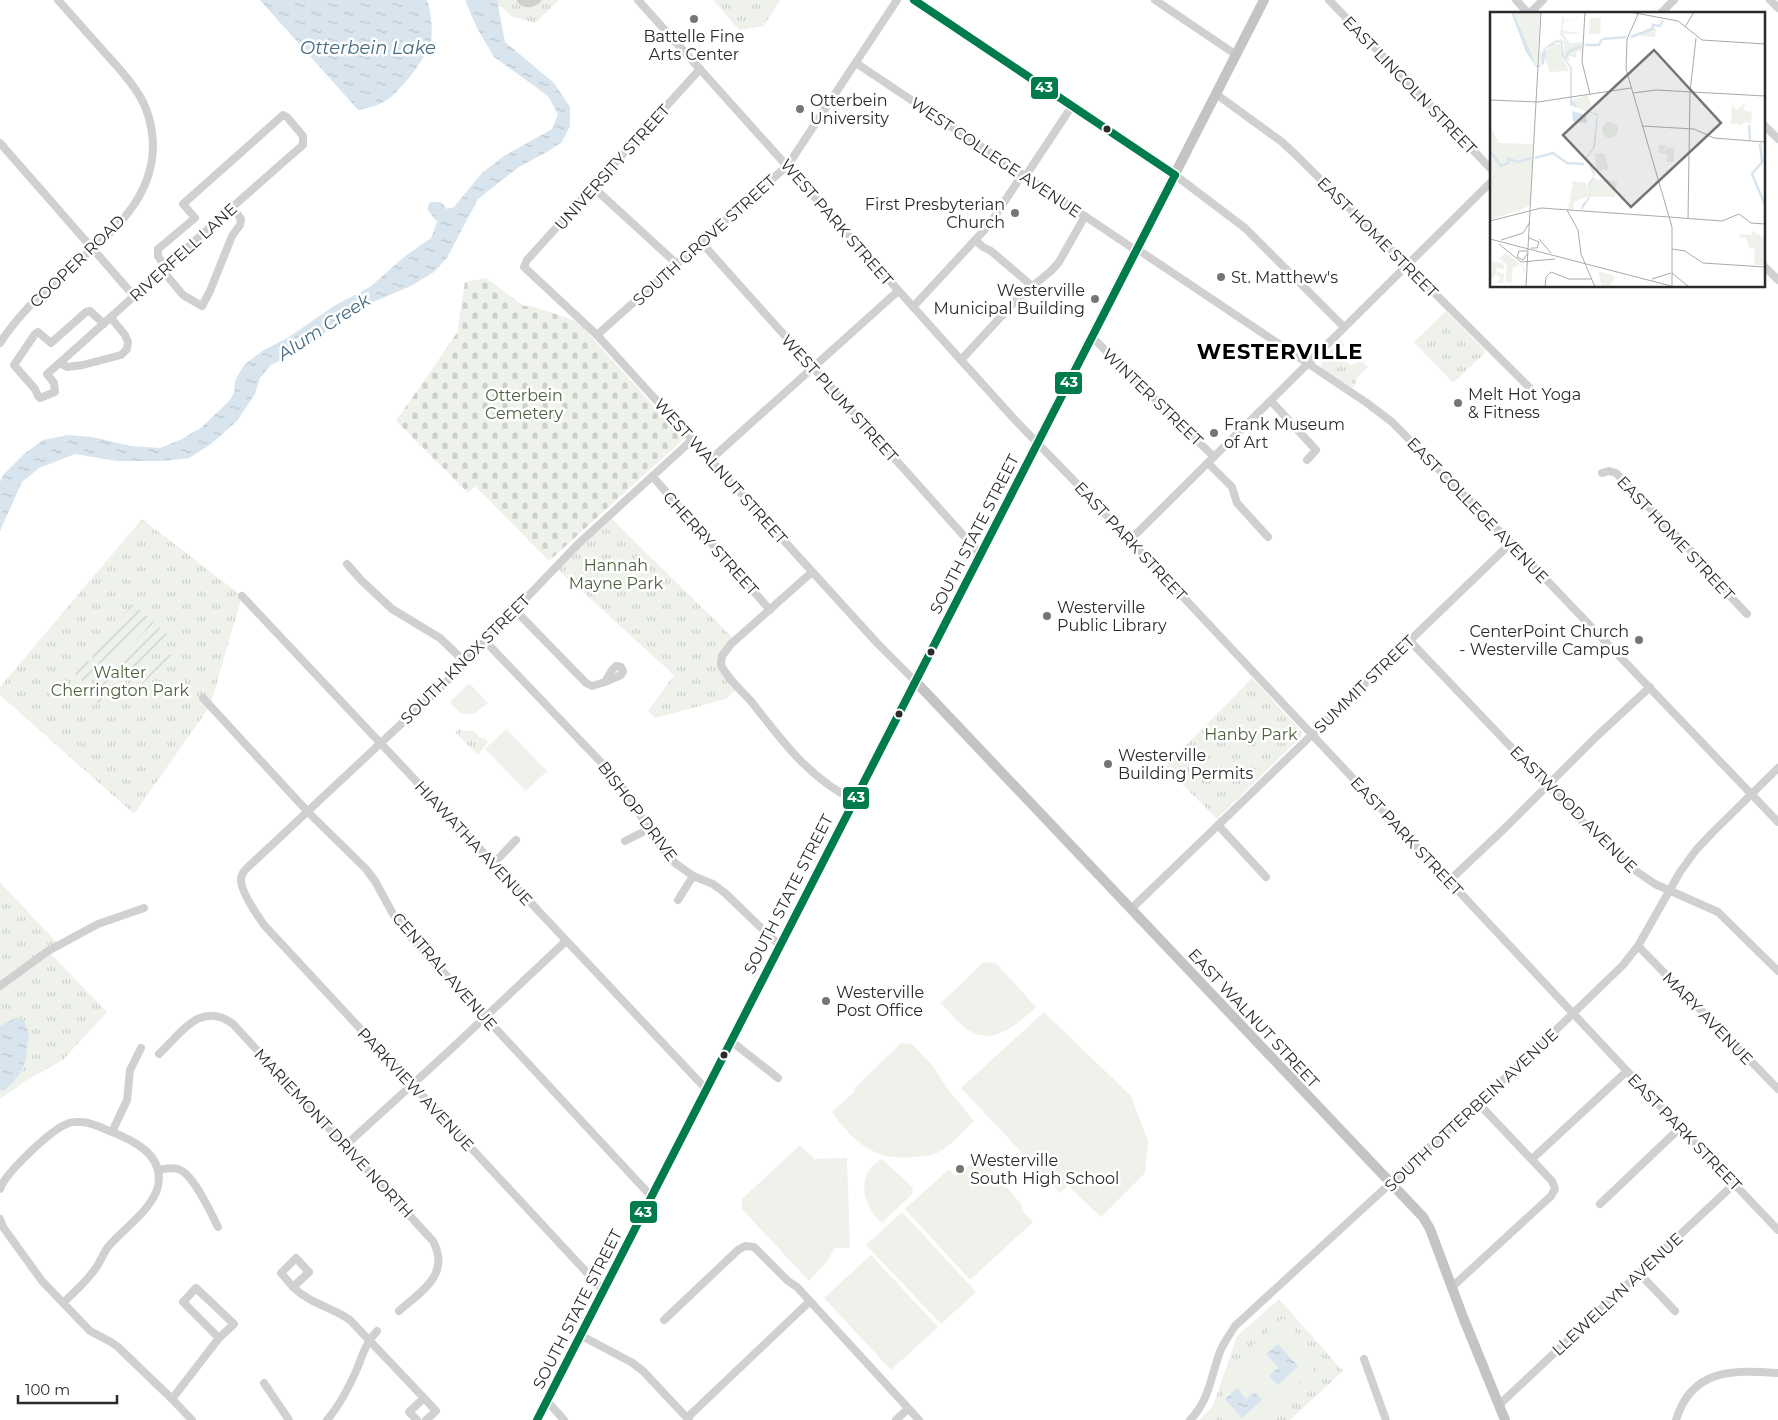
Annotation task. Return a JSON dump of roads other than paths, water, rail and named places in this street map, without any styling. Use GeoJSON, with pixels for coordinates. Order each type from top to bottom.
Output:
{"type":"FeatureCollection","features":[{"type":"Feature","properties":{"kind":"main road"},"geometry":{"type":"LineString","coordinates":[[914,0],[1175,175]]}},
{"type":"Feature","properties":{"kind":"main road","name":"SOUTH STATE STREET"},"geometry":{"type":"LineString","coordinates":[[537,1420],[1264,0]]}},
{"type":"Feature","properties":{"kind":"main road","name":"EAST WALNUT STREET"},"geometry":{"type":"LineString","coordinates":[[915,681],[1414,1208],[1430,1229],[1505,1420]]}},
{"type":"Feature","properties":{"kind":"street","name":"COOPER ROAD"},"geometry":{"type":"LineString","coordinates":[[0,343],[32,303],[117,227],[140,197],[148,177],[153,156],[148,114],[136,91],[128,79],[58,0]]}},
{"type":"Feature","properties":{"kind":"street"},"geometry":{"type":"LineString","coordinates":[[521,0],[527,4],[537,0]]}},
{"type":"Feature","properties":{"kind":"street","name":"WEST PARK STREET"},"geometry":{"type":"LineString","coordinates":[[638,0],[788,165],[898,291],[1037,442]]}},
{"type":"Feature","properties":{"kind":"street","name":"SOUTH GROVE STREET"},"geometry":{"type":"LineString","coordinates":[[597,335],[788,165],[898,0]]}},
{"type":"Feature","properties":{"kind":"street"},"geometry":{"type":"LineString","coordinates":[[1155,0],[1236,54]]}},
{"type":"Feature","properties":{"kind":"street","name":"EAST LINCOLN STREET"},"geometry":{"type":"LineString","coordinates":[[1329,0],[1490,168]]}},
{"type":"Feature","properties":{"kind":"street"},"geometry":{"type":"LineString","coordinates":[[1516,0],[1527,12]]}},
{"type":"Feature","properties":{"kind":"street"},"geometry":{"type":"LineString","coordinates":[[1531,12],[1543,0]]}},
{"type":"Feature","properties":{"kind":"street"},"geometry":{"type":"LineString","coordinates":[[1662,12],[1674,0]]}},
{"type":"Feature","properties":{"kind":"street"},"geometry":{"type":"LineString","coordinates":[[1770,0],[1778,8]]}},
{"type":"Feature","properties":{"kind":"street","name":"WEST COLLEGE AVENUE"},"geometry":{"type":"LineString","coordinates":[[856,63],[1136,250]]}},
{"type":"Feature","properties":{"kind":"street","name":"UNIVERSITY STREET"},"geometry":{"type":"LineString","coordinates":[[524,265],[700,69]]}},
{"type":"Feature","properties":{"kind":"street","name":"EAST HOME STREET"},"geometry":{"type":"LineString","coordinates":[[1216,94],[1290,149],[1532,390]]}},
{"type":"Feature","properties":{"kind":"street"},"geometry":{"type":"LineString","coordinates":[[913,307],[989,224],[1072,106]]}},
{"type":"Feature","properties":{"kind":"street","name":"RIVERFELL LANE"},"geometry":{"type":"LineString","coordinates":[[104,324],[90,311],[86,312],[51,343],[38,332],[14,365],[35,389],[40,398],[54,392],[56,390],[54,383],[47,374],[60,364],[165,270],[232,207],[303,145],[303,136],[287,117],[282,115],[183,204],[195,218],[158,249],[158,256],[165,270]]}},
{"type":"Feature","properties":{"kind":"street"},"geometry":{"type":"LineString","coordinates":[[1766,127],[1778,139]]}},
{"type":"Feature","properties":{"kind":"street"},"geometry":{"type":"LineString","coordinates":[[0,143],[134,296]]}},
{"type":"Feature","properties":{"kind":"street"},"geometry":{"type":"LineString","coordinates":[[1175,175],[1245,228],[1344,327]]}},
{"type":"Feature","properties":{"kind":"street"},"geometry":{"type":"LineString","coordinates":[[1130,540],[1490,183]]}},
{"type":"Feature","properties":{"kind":"street"},"geometry":{"type":"LineString","coordinates":[[594,188],[677,264]]}},
{"type":"Feature","properties":{"kind":"street"},"geometry":{"type":"LineString","coordinates":[[165,270],[183,294],[202,306],[210,292],[232,236],[240,225],[241,219],[232,207]]}},
{"type":"Feature","properties":{"kind":"street"},"geometry":{"type":"LineString","coordinates":[[961,360],[1018,298],[1059,262],[1085,216]]}},
{"type":"Feature","properties":{"kind":"street"},"geometry":{"type":"LineString","coordinates":[[975,240],[1032,286]]}},
{"type":"Feature","properties":{"kind":"street","name":"WEST PLUM STREET"},"geometry":{"type":"LineString","coordinates":[[701,242],[980,554]]}},
{"type":"Feature","properties":{"kind":"street","name":"EAST COLLEGE AVENUE"},"geometry":{"type":"LineString","coordinates":[[1136,250],[1386,417],[1511,543],[1778,822]]}},
{"type":"Feature","properties":{"kind":"street","name":"WEST WALNUT STREET"},"geometry":{"type":"LineString","coordinates":[[524,265],[526,269],[597,335],[878,644],[915,681]]}},
{"type":"Feature","properties":{"kind":"street"},"geometry":{"type":"LineString","coordinates":[[1766,268],[1778,280]]}},
{"type":"Feature","properties":{"kind":"street"},"geometry":{"type":"LineString","coordinates":[[710,460],[898,291]]}},
{"type":"Feature","properties":{"kind":"street"},"geometry":{"type":"LineString","coordinates":[[60,364],[67,367],[83,366],[121,356],[127,349],[128,342],[125,335],[111,318]]}},
{"type":"Feature","properties":{"kind":"street","name":"WINTER STREET"},"geometry":{"type":"LineString","coordinates":[[1092,337],[1211,460],[1232,487],[1237,503],[1268,537]]}},
{"type":"Feature","properties":{"kind":"street"},"geometry":{"type":"LineString","coordinates":[[1271,401],[1316,450],[1307,460]]}},
{"type":"Feature","properties":{"kind":"street","name":"SOUTH KNOX STREET"},"geometry":{"type":"LineString","coordinates":[[241,880],[247,868],[381,744],[486,642],[578,544],[692,440]]}},
{"type":"Feature","properties":{"kind":"street","name":"EAST PARK STREET"},"geometry":{"type":"LineString","coordinates":[[1037,442],[1627,1072],[1682,1127],[1778,1230]]}},
{"type":"Feature","properties":{"kind":"street","name":"EAST HOME STREET"},"geometry":{"type":"LineString","coordinates":[[1602,473],[1609,471],[1616,473],[1723,584],[1728,593],[1747,614]]}},
{"type":"Feature","properties":{"kind":"street","name":"CHERRY STREET"},"geometry":{"type":"LineString","coordinates":[[653,477],[770,610]]}},
{"type":"Feature","properties":{"kind":"street","name":"SUMMIT STREET"},"geometry":{"type":"LineString","coordinates":[[1131,909],[1511,543]]}},
{"type":"Feature","properties":{"kind":"street"},"geometry":{"type":"LineString","coordinates":[[347,564],[392,609],[440,638],[465,662]]}},
{"type":"Feature","properties":{"kind":"street"},"geometry":{"type":"LineString","coordinates":[[812,572],[731,644],[722,656],[722,669],[798,760],[818,778],[838,792],[854,800]]}},
{"type":"Feature","properties":{"kind":"street","name":"HIAWATHA AVENUE"},"geometry":{"type":"LineString","coordinates":[[242,596],[706,1089]]}},
{"type":"Feature","properties":{"kind":"street"},"geometry":{"type":"LineString","coordinates":[[515,610],[586,683],[592,686],[605,682]]}},
{"type":"Feature","properties":{"kind":"street","name":"EASTWOOD AVENUE"},"geometry":{"type":"LineString","coordinates":[[1410,641],[1547,785],[1609,847],[1636,871],[1669,891],[1718,912],[1778,971]]}},
{"type":"Feature","properties":{"kind":"street","name":"BISHOP DRIVE"},"geometry":{"type":"LineString","coordinates":[[486,642],[616,778],[654,837],[669,856],[693,876],[713,884],[725,893],[779,946]]}},
{"type":"Feature","properties":{"kind":"street"},"geometry":{"type":"LineString","coordinates":[[1449,881],[1597,736],[1650,687]]}},
{"type":"Feature","properties":{"kind":"street","name":"CENTRAL AVENUE"},"geometry":{"type":"LineString","coordinates":[[203,698],[308,812],[366,869],[376,881],[393,914],[407,933],[652,1196]]}},
{"type":"Feature","properties":{"kind":"street","name":"SOUTH OTTERBEIN AVENUE"},"geometry":{"type":"LineString","coordinates":[[1190,1420],[1203,1404],[1221,1350],[1226,1338],[1235,1326],[1574,1014],[1623,965],[1638,946],[1680,872],[1696,850],[1778,768]]}},
{"type":"Feature","properties":{"kind":"street"},"geometry":{"type":"LineString","coordinates":[[1218,825],[1266,877]]}},
{"type":"Feature","properties":{"kind":"street"},"geometry":{"type":"LineString","coordinates":[[626,841],[648,828]]}},
{"type":"Feature","properties":{"kind":"street"},"geometry":{"type":"LineString","coordinates":[[494,864],[516,840]]}},
{"type":"Feature","properties":{"kind":"street"},"geometry":{"type":"LineString","coordinates":[[678,900],[693,876]]}},
{"type":"Feature","properties":{"kind":"street","name":"PARKVIEW AVENUE"},"geometry":{"type":"LineString","coordinates":[[241,880],[242,887],[264,925],[603,1290]]}},
{"type":"Feature","properties":{"kind":"street"},"geometry":{"type":"LineString","coordinates":[[0,986],[52,949],[98,924],[144,908]]}},
{"type":"Feature","properties":{"kind":"street"},"geometry":{"type":"LineString","coordinates":[[346,1145],[566,941]]}},
{"type":"Feature","properties":{"kind":"street","name":"MARY AVENUE"},"geometry":{"type":"LineString","coordinates":[[1638,946],[1778,1089]]}},
{"type":"Feature","properties":{"kind":"street","name":"MARIEMONT DRIVE NORTH"},"geometry":{"type":"LineString","coordinates":[[158,1054],[198,1018],[211,1014],[225,1018],[233,1024],[433,1241],[438,1250],[440,1261],[438,1273],[430,1283],[399,1311]]}},
{"type":"Feature","properties":{"kind":"street"},"geometry":{"type":"LineString","coordinates":[[731,1041],[778,1078]]}},
{"type":"Feature","properties":{"kind":"street"},"geometry":{"type":"LineString","coordinates":[[112,1132],[127,1100],[130,1070],[140,1048]]}},
{"type":"Feature","properties":{"kind":"street"},"geometry":{"type":"LineString","coordinates":[[1532,1159],[1627,1072]]}},
{"type":"Feature","properties":{"kind":"street"},"geometry":{"type":"LineString","coordinates":[[1452,1287],[1551,1196],[1555,1189],[1552,1181],[1478,1103]]}},
{"type":"Feature","properties":{"kind":"street"},"geometry":{"type":"LineString","coordinates":[[0,1188],[2,1182],[12,1170],[48,1136],[66,1124],[80,1122],[94,1124],[139,1145],[148,1152],[158,1170],[158,1186],[151,1202],[108,1247],[94,1272],[63,1303]]}},
{"type":"Feature","properties":{"kind":"street"},"geometry":{"type":"LineString","coordinates":[[1600,1204],[1682,1127]]}},
{"type":"Feature","properties":{"kind":"street"},"geometry":{"type":"LineString","coordinates":[[158,1170],[176,1168],[184,1172],[199,1190],[218,1227]]}},
{"type":"Feature","properties":{"kind":"street","name":"LLEWELLYN AVENUE"},"geometry":{"type":"LineString","coordinates":[[1499,1405],[1734,1184]]}},
{"type":"Feature","properties":{"kind":"street"},"geometry":{"type":"LineString","coordinates":[[0,1220],[3,1227],[38,1275],[63,1303],[90,1331],[118,1347],[192,1420]]}},
{"type":"Feature","properties":{"kind":"street"},"geometry":{"type":"LineString","coordinates":[[664,1320],[738,1250],[745,1246],[755,1249],[788,1281],[797,1286],[919,1420]]}},
{"type":"Feature","properties":{"kind":"street"},"geometry":{"type":"LineString","coordinates":[[1639,1273],[1675,1311]]}},
{"type":"Feature","properties":{"kind":"street"},"geometry":{"type":"LineString","coordinates":[[293,1287],[302,1296],[320,1306],[342,1314],[369,1339],[436,1411],[426,1420]]}},
{"type":"Feature","properties":{"kind":"street"},"geometry":{"type":"LineString","coordinates":[[172,1399],[219,1338],[234,1324],[196,1288],[183,1302],[219,1338]]}},
{"type":"Feature","properties":{"kind":"street"},"geometry":{"type":"LineString","coordinates":[[580,1336],[631,1362],[643,1371],[688,1419],[810,1301]]}},
{"type":"Feature","properties":{"kind":"street"},"geometry":{"type":"LineString","coordinates":[[326,1420],[339,1404],[350,1384],[369,1339],[377,1331]]}},
{"type":"Feature","properties":{"kind":"street"},"geometry":{"type":"LineString","coordinates":[[1364,1360],[1386,1420]]}},
{"type":"Feature","properties":{"kind":"street"},"geometry":{"type":"LineString","coordinates":[[1676,1420],[1681,1408],[1695,1388],[1715,1375],[1751,1371],[1778,1373]]}},
{"type":"Feature","properties":{"kind":"street"},"geometry":{"type":"LineString","coordinates":[[264,1383],[290,1420]]}},
{"type":"Feature","properties":{"kind":"street"},"geometry":{"type":"LineString","coordinates":[[416,1420],[410,1412],[424,1398]]}},
{"type":"Feature","properties":{"kind":"street"},"geometry":{"type":"LineString","coordinates":[[547,1400],[564,1420]]}},
{"type":"Feature","properties":{"kind":"street"},"geometry":{"type":"LineString","coordinates":[[896,1420],[908,1409]]}},
{"type":"Feature","properties":{"kind":"water","name":"Otterbein Lake"},"geometry":{"type":"Polygon","coordinates":[[[260,0],[427,0],[430,9],[431,42],[419,64],[392,96],[377,105],[358,110],[260,0]]]}},
{"type":"Feature","properties":{"kind":"water","name":"Alum Creek"},"geometry":{"type":"Polygon","coordinates":[[[465,0],[497,0],[505,42],[554,83],[570,107],[570,126],[562,142],[519,167],[478,199],[447,258],[434,272],[411,286],[359,308],[339,321],[307,347],[271,365],[260,378],[255,394],[237,421],[211,444],[189,458],[164,461],[117,461],[75,454],[39,468],[22,482],[0,531],[0,482],[3,475],[24,454],[43,440],[68,435],[92,437],[131,446],[160,448],[182,439],[202,427],[230,400],[234,393],[235,381],[244,365],[262,351],[289,337],[334,306],[370,287],[404,257],[431,238],[437,222],[427,209],[430,202],[441,202],[447,209],[454,207],[482,173],[504,156],[552,129],[558,114],[548,96],[494,57],[477,28],[465,0]]]}},
{"type":"Feature","properties":{"kind":"water"},"geometry":{"type":"Polygon","coordinates":[[[15,1018],[22,1018],[28,1032],[26,1058],[14,1081],[10,1086],[0,1091],[0,1026],[15,1018]]]}},
{"type":"Feature","properties":{"kind":"water"},"geometry":{"type":"Polygon","coordinates":[[[1278,1344],[1298,1366],[1278,1385],[1269,1376],[1278,1367],[1266,1354],[1278,1344]]]}},
{"type":"Feature","properties":{"kind":"water"},"geometry":{"type":"Polygon","coordinates":[[[1237,1388],[1246,1399],[1254,1392],[1262,1400],[1242,1418],[1225,1399],[1237,1388]]]}},
{"type":"Feature","properties":{"kind":"place","name":"Battelle Fine Arts Center"},"geometry":{"type":"Point","coordinates":[694,19]}},
{"type":"Feature","properties":{"kind":"place","name":"Otterbein University"},"geometry":{"type":"Point","coordinates":[800,109]}},
{"type":"Feature","properties":{"kind":"place","name":"First Presbyterian Church"},"geometry":{"type":"Point","coordinates":[1015,213]}},
{"type":"Feature","properties":{"kind":"place","name":"St. Matthew's"},"geometry":{"type":"Point","coordinates":[1221,277]}},
{"type":"Feature","properties":{"kind":"place","name":"Westerville Municipal Building"},"geometry":{"type":"Point","coordinates":[1095,299]}},
{"type":"Feature","properties":{"kind":"place","name":"Melt Hot Yoga & Fitness"},"geometry":{"type":"Point","coordinates":[1458,403]}},
{"type":"Feature","properties":{"kind":"place","name":"Frank Museum of Art"},"geometry":{"type":"Point","coordinates":[1214,433]}},
{"type":"Feature","properties":{"kind":"place","name":"Westerville Public Library"},"geometry":{"type":"Point","coordinates":[1047,616]}},
{"type":"Feature","properties":{"kind":"place","name":"CenterPoint Church - Westerville Campus"},"geometry":{"type":"Point","coordinates":[1639,640]}},
{"type":"Feature","properties":{"kind":"place","name":"Westerville Building Permits"},"geometry":{"type":"Point","coordinates":[1108,764]}},
{"type":"Feature","properties":{"kind":"place","name":"Westerville Post Office"},"geometry":{"type":"Point","coordinates":[826,1001]}},
{"type":"Feature","properties":{"kind":"place","name":"Westerville South High School"},"geometry":{"type":"Point","coordinates":[960,1169]}},
{"type":"Feature","properties":{"kind":"district","name":"WESTERVILLE"},"geometry":{"type":"Point","coordinates":[1280,352]}},
{"type":"Feature","properties":{"kind":"park label","name":"Otterbein Cemetery"},"geometry":{"type":"Point","coordinates":[524,404]}},
{"type":"Feature","properties":{"kind":"park label","name":"Hannah Mayne Park"},"geometry":{"type":"Point","coordinates":[616,574]}},
{"type":"Feature","properties":{"kind":"park label","name":"Walter Cherrington Park"},"geometry":{"type":"Point","coordinates":[120,681]}},
{"type":"Feature","properties":{"kind":"park label","name":"Hanby Park"},"geometry":{"type":"Point","coordinates":[1251,734]}}]}
